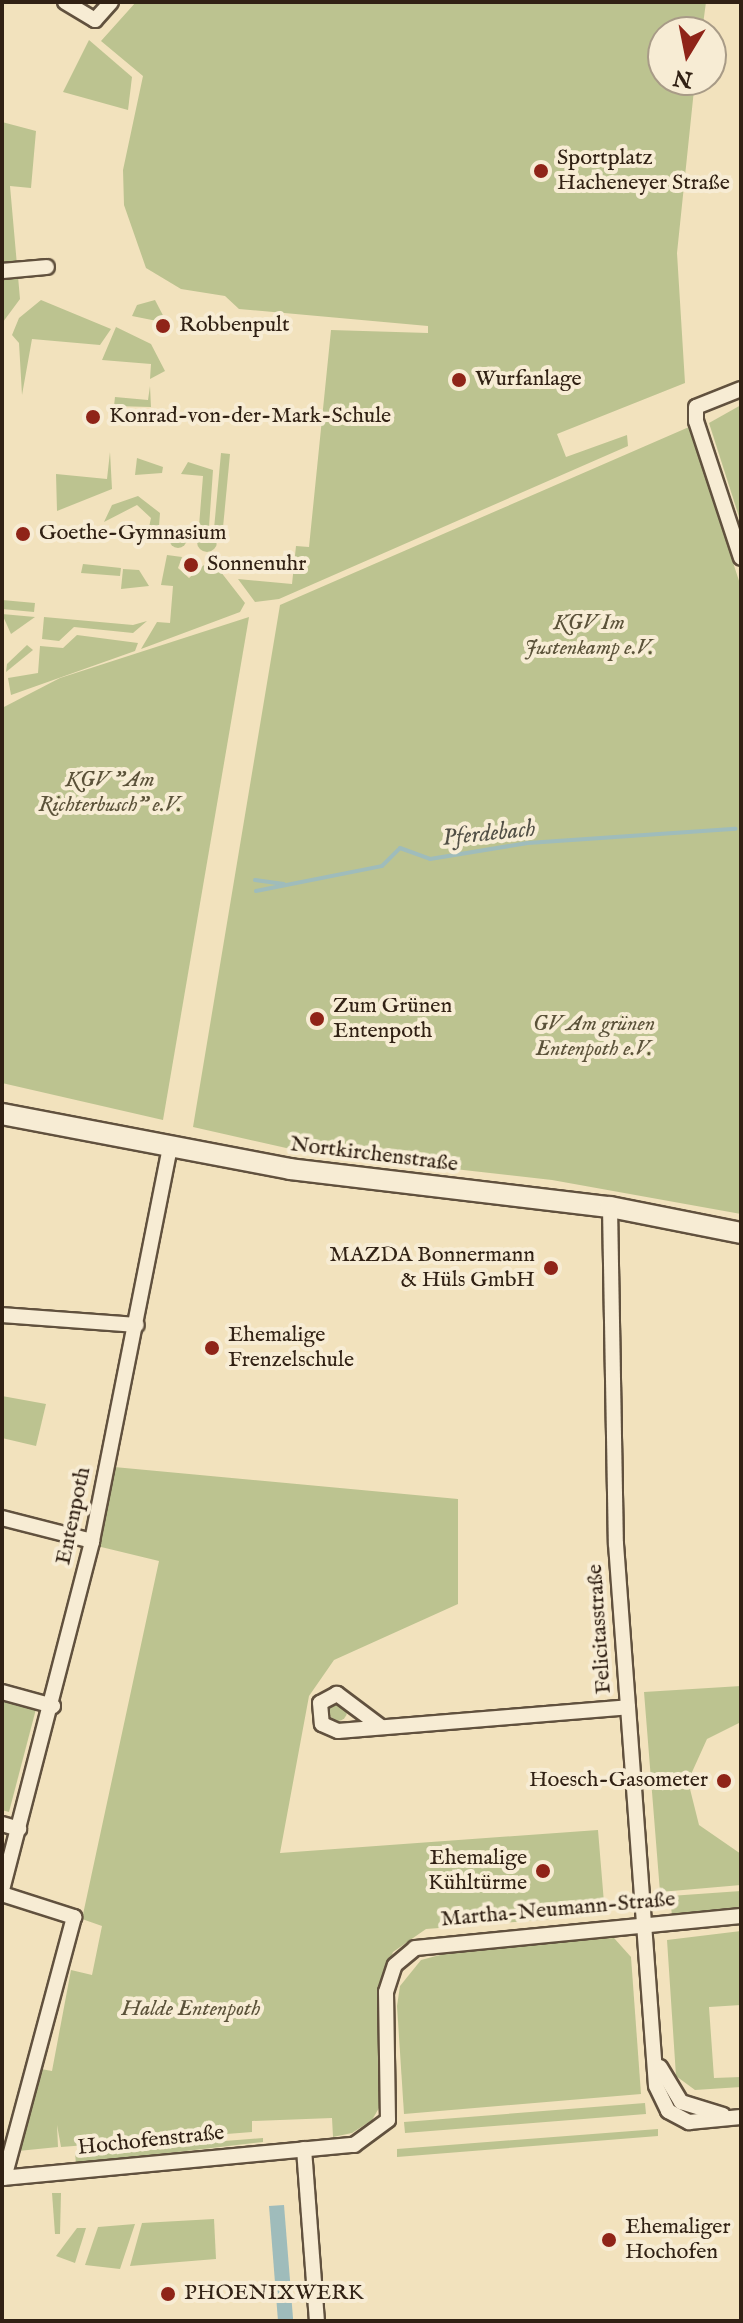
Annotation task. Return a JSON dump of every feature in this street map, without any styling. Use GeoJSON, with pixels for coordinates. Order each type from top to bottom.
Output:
{"type":"FeatureCollection","features":[{"type":"Feature","properties":{"kind":"main road","name":"Nortkirchenstraße"},"geometry":{"type":"LineString","coordinates":[[2,1114],[170,1147],[610,1207],[741,1233]]}},
{"type":"Feature","properties":{"kind":"street"},"geometry":{"type":"LineString","coordinates":[[65,2],[95,20],[111,2]]}},
{"type":"Feature","properties":{"kind":"street"},"geometry":{"type":"LineString","coordinates":[[2,271],[47,267]]}},
{"type":"Feature","properties":{"kind":"street"},"geometry":{"type":"LineString","coordinates":[[741,389],[696,407],[696,421],[741,558]]}},
{"type":"Feature","properties":{"kind":"street","name":"Entenpoth"},"geometry":{"type":"LineString","coordinates":[[2,1892],[53,1706],[92,1541],[170,1147]]}},
{"type":"Feature","properties":{"kind":"street","name":"Felicitasstraße"},"geometry":{"type":"LineString","coordinates":[[610,1207],[616,1544],[656,2086],[673,2114],[689,2122],[740,2117]]}},
{"type":"Feature","properties":{"kind":"street"},"geometry":{"type":"LineString","coordinates":[[2,1315],[137,1325]]}},
{"type":"Feature","properties":{"kind":"street"},"geometry":{"type":"LineString","coordinates":[[2,1518],[92,1541]]}},
{"type":"Feature","properties":{"kind":"street"},"geometry":{"type":"LineString","coordinates":[[2,1692],[53,1706]]}},
{"type":"Feature","properties":{"kind":"street"},"geometry":{"type":"LineString","coordinates":[[380,1726],[628,1707]]}},
{"type":"Feature","properties":{"kind":"street"},"geometry":{"type":"LineString","coordinates":[[2,1824],[19,1829]]}},
{"type":"Feature","properties":{"kind":"street"},"geometry":{"type":"LineString","coordinates":[[2,1892],[74,1917],[3,2178]]}},
{"type":"Feature","properties":{"kind":"street","name":"Martha-Neumann-Straße"},"geometry":{"type":"LineString","coordinates":[[304,2149],[354,2145],[388,2120],[386,1992],[395,1965],[415,1948],[741,1916]]}},
{"type":"Feature","properties":{"kind":"street","name":"Felicitasstraße"},"geometry":{"type":"LineString","coordinates":[[655,2046],[672,2094],[697,2112],[740,2117]]}},
{"type":"Feature","properties":{"kind":"street"},"geometry":{"type":"LineString","coordinates":[[304,2149],[317,2321]]}},
{"type":"Feature","properties":{"kind":"street","name":"Hochofenstraße"},"geometry":{"type":"LineString","coordinates":[[3,2178],[304,2149]]}},
{"type":"Feature","properties":{"kind":"green space"},"geometry":{"type":"Polygon","coordinates":[[[136,2],[706,2],[704,16],[647,16],[647,96],[693,96],[677,253],[685,383],[557,434],[566,457],[627,435],[628,446],[279,599],[255,602],[238,579],[292,584],[296,546],[309,547],[331,330],[428,333],[428,326],[239,309],[225,296],[181,289],[146,268],[124,205],[123,170],[143,76],[101,41],[136,2]]]}},
{"type":"Feature","properties":{"kind":"green space"},"geometry":{"type":"Polygon","coordinates":[[[89,40],[132,77],[128,110],[63,92],[89,40]]]}},
{"type":"Feature","properties":{"kind":"green space"},"geometry":{"type":"Polygon","coordinates":[[[2,122],[36,131],[31,188],[10,186],[20,299],[3,322],[2,398],[2,122]]]}},
{"type":"Feature","properties":{"kind":"green space"},"geometry":{"type":"Polygon","coordinates":[[[41,300],[111,329],[100,345],[32,339],[22,395],[19,343],[12,335],[19,318],[41,300]]]}},
{"type":"Feature","properties":{"kind":"green space"},"geometry":{"type":"Polygon","coordinates":[[[155,300],[167,323],[132,316],[137,305],[155,300]]]}},
{"type":"Feature","properties":{"kind":"green space"},"geometry":{"type":"Polygon","coordinates":[[[116,327],[151,344],[165,371],[150,379],[151,364],[102,360],[116,327]]]}},
{"type":"Feature","properties":{"kind":"green space"},"geometry":{"type":"Polygon","coordinates":[[[150,386],[151,407],[114,406],[115,397],[148,400],[150,386]]]}},
{"type":"Feature","properties":{"kind":"green space"},"geometry":{"type":"Polygon","coordinates":[[[741,405],[741,523],[709,423],[741,405]]]}},
{"type":"Feature","properties":{"kind":"green space"},"geometry":{"type":"Polygon","coordinates":[[[689,427],[741,587],[741,1214],[552,1180],[304,1152],[193,1127],[280,605],[689,427]]]}},
{"type":"Feature","properties":{"kind":"green space"},"geometry":{"type":"Polygon","coordinates":[[[110,452],[112,489],[57,511],[56,474],[107,479],[110,452]]]}},
{"type":"Feature","properties":{"kind":"green space"},"geometry":{"type":"Polygon","coordinates":[[[221,453],[230,454],[222,538],[214,529],[221,453]]]}},
{"type":"Feature","properties":{"kind":"green space"},"geometry":{"type":"Polygon","coordinates":[[[137,458],[163,467],[162,473],[135,475],[137,458]]]}},
{"type":"Feature","properties":{"kind":"green space"},"geometry":{"type":"Polygon","coordinates":[[[188,462],[213,470],[209,527],[199,526],[203,476],[181,474],[188,462]]]}},
{"type":"Feature","properties":{"kind":"green space"},"geometry":{"type":"Polygon","coordinates":[[[138,496],[160,513],[158,540],[147,536],[151,518],[137,505],[104,522],[112,505],[138,496]]]}},
{"type":"Feature","properties":{"kind":"green space"},"geometry":{"type":"Polygon","coordinates":[[[178,530],[187,539],[178,548],[169,539],[178,530]]]}},
{"type":"Feature","properties":{"kind":"green space"},"geometry":{"type":"Polygon","coordinates":[[[207,532],[214,535],[217,542],[214,549],[207,552],[200,549],[197,542],[200,535],[207,532]]]}},
{"type":"Feature","properties":{"kind":"green space"},"geometry":{"type":"Polygon","coordinates":[[[167,555],[182,557],[178,568],[189,578],[204,565],[217,567],[245,603],[240,612],[141,649],[157,622],[170,623],[173,586],[161,585],[167,555]]]}},
{"type":"Feature","properties":{"kind":"green space"},"geometry":{"type":"Polygon","coordinates":[[[83,564],[121,568],[120,576],[81,573],[83,564]]]}},
{"type":"Feature","properties":{"kind":"green space"},"geometry":{"type":"Polygon","coordinates":[[[123,569],[139,570],[149,586],[121,589],[123,569]]]}},
{"type":"Feature","properties":{"kind":"green space"},"geometry":{"type":"Polygon","coordinates":[[[2,600],[35,603],[34,612],[2,609],[2,600]]]}},
{"type":"Feature","properties":{"kind":"green space"},"geometry":{"type":"Polygon","coordinates":[[[2,614],[35,617],[11,634],[2,614]]]}},
{"type":"Feature","properties":{"kind":"green space"},"geometry":{"type":"Polygon","coordinates":[[[44,617],[133,625],[147,621],[133,633],[74,627],[59,641],[42,639],[44,617]]]}},
{"type":"Feature","properties":{"kind":"green space","name":"KGV \"Am Richterbusch\" e.V."},"geometry":{"type":"Polygon","coordinates":[[[249,617],[163,1120],[2,1083],[2,708],[60,678],[249,617]]]}},
{"type":"Feature","properties":{"kind":"green space"},"geometry":{"type":"Polygon","coordinates":[[[77,635],[138,643],[135,651],[11,695],[8,678],[38,673],[40,646],[63,648],[77,635]]]}},
{"type":"Feature","properties":{"kind":"green space"},"geometry":{"type":"Polygon","coordinates":[[[27,645],[33,650],[6,672],[7,664],[27,645]]]}},
{"type":"Feature","properties":{"kind":"green space"},"geometry":{"type":"Polygon","coordinates":[[[2,1396],[46,1404],[36,1446],[2,1438],[2,1396]]]}},
{"type":"Feature","properties":{"kind":"green space","name":"Halde Entenpoth"},"geometry":{"type":"Polygon","coordinates":[[[114,1467],[458,1499],[458,1604],[334,1660],[309,1696],[280,1853],[598,1830],[605,1915],[426,1929],[393,1952],[377,1992],[383,2101],[372,2120],[352,2133],[333,2137],[332,2118],[252,2121],[252,2132],[61,2147],[57,2125],[58,2147],[18,2151],[41,2069],[52,2071],[71,1970],[92,1975],[102,1926],[82,1919],[159,1561],[97,1546],[114,1467]]]}},
{"type":"Feature","properties":{"kind":"green space"},"geometry":{"type":"Polygon","coordinates":[[[741,1686],[741,1722],[707,1739],[688,1781],[699,1825],[741,1854],[741,1885],[660,1892],[644,1692],[741,1686]]]}},
{"type":"Feature","properties":{"kind":"green space"},"geometry":{"type":"Polygon","coordinates":[[[2,1700],[36,1709],[9,1812],[2,1810],[2,1700]]]}},
{"type":"Feature","properties":{"kind":"green space"},"geometry":{"type":"Polygon","coordinates":[[[338,1703],[347,1712],[338,1721],[329,1712],[338,1703]]]}},
{"type":"Feature","properties":{"kind":"green space"},"geometry":{"type":"Polygon","coordinates":[[[741,1891],[741,1911],[672,1916],[670,1896],[741,1891]]]}},
{"type":"Feature","properties":{"kind":"green space"},"geometry":{"type":"Polygon","coordinates":[[[741,1931],[741,2005],[709,2007],[714,2078],[741,2077],[741,2087],[695,2090],[676,2076],[667,1940],[741,1931]]]}},
{"type":"Feature","properties":{"kind":"green space"},"geometry":{"type":"Polygon","coordinates":[[[614,1938],[631,1957],[641,2094],[404,2114],[397,2006],[400,1986],[421,1960],[459,1950],[614,1938]]]}},
{"type":"Feature","properties":{"kind":"green space"},"geometry":{"type":"Polygon","coordinates":[[[645,2103],[646,2114],[405,2133],[404,2122],[645,2103]]]}},
{"type":"Feature","properties":{"kind":"green space"},"geometry":{"type":"Polygon","coordinates":[[[658,2129],[658,2136],[397,2157],[397,2149],[658,2129]]]}},
{"type":"Feature","properties":{"kind":"green space"},"geometry":{"type":"Polygon","coordinates":[[[263,2138],[263,2142],[76,2164],[75,2153],[263,2138]]]}},
{"type":"Feature","properties":{"kind":"green space"},"geometry":{"type":"Polygon","coordinates":[[[52,2193],[61,2193],[60,2234],[55,2234],[52,2193]]]}},
{"type":"Feature","properties":{"kind":"green space"},"geometry":{"type":"Polygon","coordinates":[[[214,2219],[216,2259],[130,2266],[142,2223],[214,2219]]]}},
{"type":"Feature","properties":{"kind":"green space"},"geometry":{"type":"Polygon","coordinates":[[[135,2224],[120,2269],[85,2265],[98,2227],[135,2224]]]}},
{"type":"Feature","properties":{"kind":"green space"},"geometry":{"type":"Polygon","coordinates":[[[77,2228],[86,2228],[75,2263],[56,2256],[77,2228]]]}},
{"type":"Feature","properties":{"kind":"water"},"geometry":{"type":"Polygon","coordinates":[[[284,2205],[293,2321],[278,2321],[269,2206],[284,2205]]]}},
{"type":"Feature","properties":{"kind":"waterway","name":"Pferdebach"},"geometry":{"type":"LineString","coordinates":[[256,891],[382,866],[400,848],[430,859],[528,843],[736,829]]}},
{"type":"Feature","properties":{"kind":"waterway"},"geometry":{"type":"LineString","coordinates":[[255,880],[284,884]]}},
{"type":"Feature","properties":{"kind":"place","name":"Sportplatz Hacheneyer Straße"},"geometry":{"type":"Point","coordinates":[541,171]}},
{"type":"Feature","properties":{"kind":"place","name":"Robbenpult"},"geometry":{"type":"Point","coordinates":[163,326]}},
{"type":"Feature","properties":{"kind":"place","name":"Wurfanlage"},"geometry":{"type":"Point","coordinates":[459,380]}},
{"type":"Feature","properties":{"kind":"place","name":"Konrad-von-der-Mark-Schule"},"geometry":{"type":"Point","coordinates":[93,417]}},
{"type":"Feature","properties":{"kind":"place","name":"Goethe-Gymnasium"},"geometry":{"type":"Point","coordinates":[23,534]}},
{"type":"Feature","properties":{"kind":"place","name":"Sonnenuhr"},"geometry":{"type":"Point","coordinates":[191,565]}},
{"type":"Feature","properties":{"kind":"place","name":"Zum Grünen Entenpoth"},"geometry":{"type":"Point","coordinates":[317,1019]}},
{"type":"Feature","properties":{"kind":"place","name":"MAZDA Bonnermann & Hüls GmbH"},"geometry":{"type":"Point","coordinates":[551,1268]}},
{"type":"Feature","properties":{"kind":"place","name":"Ehemalige Frenzelschule"},"geometry":{"type":"Point","coordinates":[212,1348]}},
{"type":"Feature","properties":{"kind":"place","name":"Hoesch-Gasometer"},"geometry":{"type":"Point","coordinates":[724,1781]}},
{"type":"Feature","properties":{"kind":"place","name":"Ehemalige Kühltürme"},"geometry":{"type":"Point","coordinates":[543,1871]}},
{"type":"Feature","properties":{"kind":"place","name":"Ehemaliger Hochofen"},"geometry":{"type":"Point","coordinates":[609,2240]}},
{"type":"Feature","properties":{"kind":"place","name":"PHOENIXWERK"},"geometry":{"type":"Point","coordinates":[168,2294]}},
{"type":"Feature","properties":{"kind":"park label","name":"KGV Im Justenkamp e.V."},"geometry":{"type":"Point","coordinates":[589,636]}},
{"type":"Feature","properties":{"kind":"park label","name":"GV Am grünen Entenpoth e.V."},"geometry":{"type":"Point","coordinates":[594,1036]}}]}
